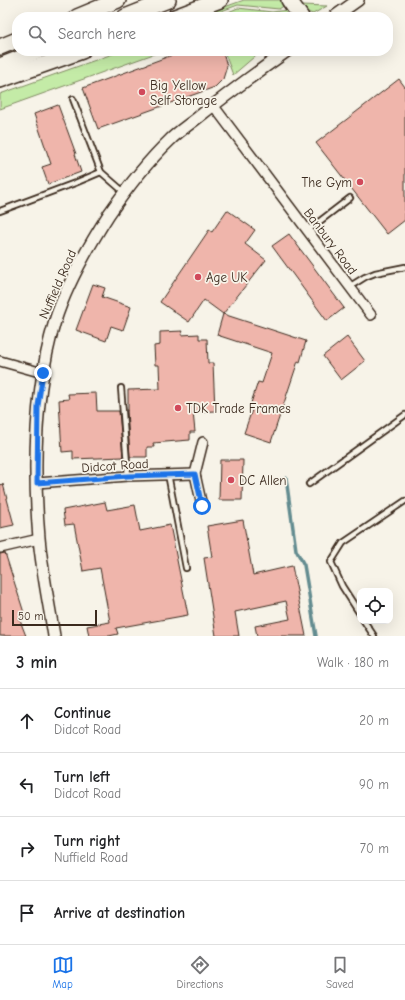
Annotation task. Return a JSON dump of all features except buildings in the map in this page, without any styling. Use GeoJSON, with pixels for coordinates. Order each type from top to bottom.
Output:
{"type":"FeatureCollection","features":[{"type":"Feature","properties":{"kind":"highway"},"geometry":{"type":"LineString","coordinates":[[90,12],[118,0]]}},
{"type":"Feature","properties":{"kind":"highway"},"geometry":{"type":"LineString","coordinates":[[137,12],[168,0]]}},
{"type":"Feature","properties":{"kind":"highway"},"geometry":{"type":"LineString","coordinates":[[188,12],[220,0]]}},
{"type":"Feature","properties":{"kind":"highway"},"geometry":{"type":"LineString","coordinates":[[289,0],[297,12]]}},
{"type":"Feature","properties":{"kind":"highway"},"geometry":{"type":"LineString","coordinates":[[0,47],[12,42]]}},
{"type":"Feature","properties":{"kind":"highway"},"geometry":{"type":"LineString","coordinates":[[0,66],[25,56]]}},
{"type":"Feature","properties":{"kind":"highway"},"geometry":{"type":"LineString","coordinates":[[0,80],[68,56]]}},
{"type":"Feature","properties":{"kind":"street"},"geometry":{"type":"LineString","coordinates":[[341,12],[358,0]]}},
{"type":"Feature","properties":{"kind":"street","name":"Nuffield Road"},"geometry":{"type":"LineString","coordinates":[[54,636],[39,539],[37,483],[38,406],[43,373],[56,319],[64,298],[98,231],[138,175],[170,140],[280,56]]}},
{"type":"Feature","properties":{"kind":"street","name":"Banbury Road"},"geometry":{"type":"LineString","coordinates":[[214,105],[370,315]]}},
{"type":"Feature","properties":{"kind":"street"},"geometry":{"type":"LineString","coordinates":[[0,361],[43,373]]}},
{"type":"Feature","properties":{"kind":"street"},"geometry":{"type":"LineString","coordinates":[[202,506],[195,474],[203,442]]}},
{"type":"Feature","properties":{"kind":"street","name":"Didcot Road"},"geometry":{"type":"LineString","coordinates":[[37,483],[128,476],[195,474]]}},
{"type":"Feature","properties":{"kind":"street"},"geometry":{"type":"LineString","coordinates":[[0,548],[39,539]]}},
{"type":"Feature","properties":{"kind":"lane"},"geometry":{"type":"LineString","coordinates":[[73,100],[101,172],[125,192]]}},
{"type":"Feature","properties":{"kind":"lane"},"geometry":{"type":"LineString","coordinates":[[0,211],[101,172]]}},
{"type":"Feature","properties":{"kind":"lane"},"geometry":{"type":"LineString","coordinates":[[307,231],[350,198]]}},
{"type":"Feature","properties":{"kind":"lane"},"geometry":{"type":"LineString","coordinates":[[350,287],[374,273],[405,267]]}},
{"type":"Feature","properties":{"kind":"lane"},"geometry":{"type":"LineString","coordinates":[[121,388],[128,476]]}},
{"type":"Feature","properties":{"kind":"lane"},"geometry":{"type":"LineString","coordinates":[[309,484],[405,415]]}},
{"type":"Feature","properties":{"kind":"lane"},"geometry":{"type":"LineString","coordinates":[[168,474],[186,568]]}},
{"type":"Feature","properties":{"kind":"lane"},"geometry":{"type":"LineString","coordinates":[[357,609],[342,586],[331,562],[343,543],[405,501]]}},
{"type":"Feature","properties":{"kind":"lane"},"geometry":{"type":"LineString","coordinates":[[366,624],[374,636]]}},
{"type":"Feature","properties":{"kind":"green space"},"geometry":{"type":"Polygon","coordinates":[[[244,0],[281,0],[285,5],[279,9],[238,5],[219,12],[211,12],[244,0]]]}},
{"type":"Feature","properties":{"kind":"green space"},"geometry":{"type":"Polygon","coordinates":[[[302,5],[327,6],[316,12],[307,12],[302,5]]]}},
{"type":"Feature","properties":{"kind":"green space"},"geometry":{"type":"Polygon","coordinates":[[[238,8],[272,12],[228,12],[238,8]]]}},
{"type":"Feature","properties":{"kind":"green space"},"geometry":{"type":"Polygon","coordinates":[[[288,10],[286,12],[272,12],[288,10]]]}},
{"type":"Feature","properties":{"kind":"green space"},"geometry":{"type":"Polygon","coordinates":[[[107,56],[148,56],[0,109],[0,94],[107,56]]]}},
{"type":"Feature","properties":{"kind":"green space"},"geometry":{"type":"Polygon","coordinates":[[[226,56],[255,56],[233,75],[226,56]]]}},
{"type":"Feature","properties":{"kind":"waterway"},"geometry":{"type":"LineString","coordinates":[[286,478],[296,550],[304,565],[316,636]]}},
{"type":"Feature","properties":{"kind":"place","name":"Big Yellow Self Storage"},"geometry":{"type":"Point","coordinates":[142,92]}},
{"type":"Feature","properties":{"kind":"place","name":"The Gym"},"geometry":{"type":"Point","coordinates":[360,182]}},
{"type":"Feature","properties":{"kind":"place","name":"Age UK"},"geometry":{"type":"Point","coordinates":[198,277]}},
{"type":"Feature","properties":{"kind":"place","name":"TDK Trade Frames"},"geometry":{"type":"Point","coordinates":[178,408]}},
{"type":"Feature","properties":{"kind":"place","name":"DC Allen"},"geometry":{"type":"Point","coordinates":[231,480]}},
{"type":"Feature","properties":{"kind":"route"},"geometry":{"type":"LineString","coordinates":[[43,373],[38,406],[37,483],[128,476],[195,474],[202,506]]}}]}
